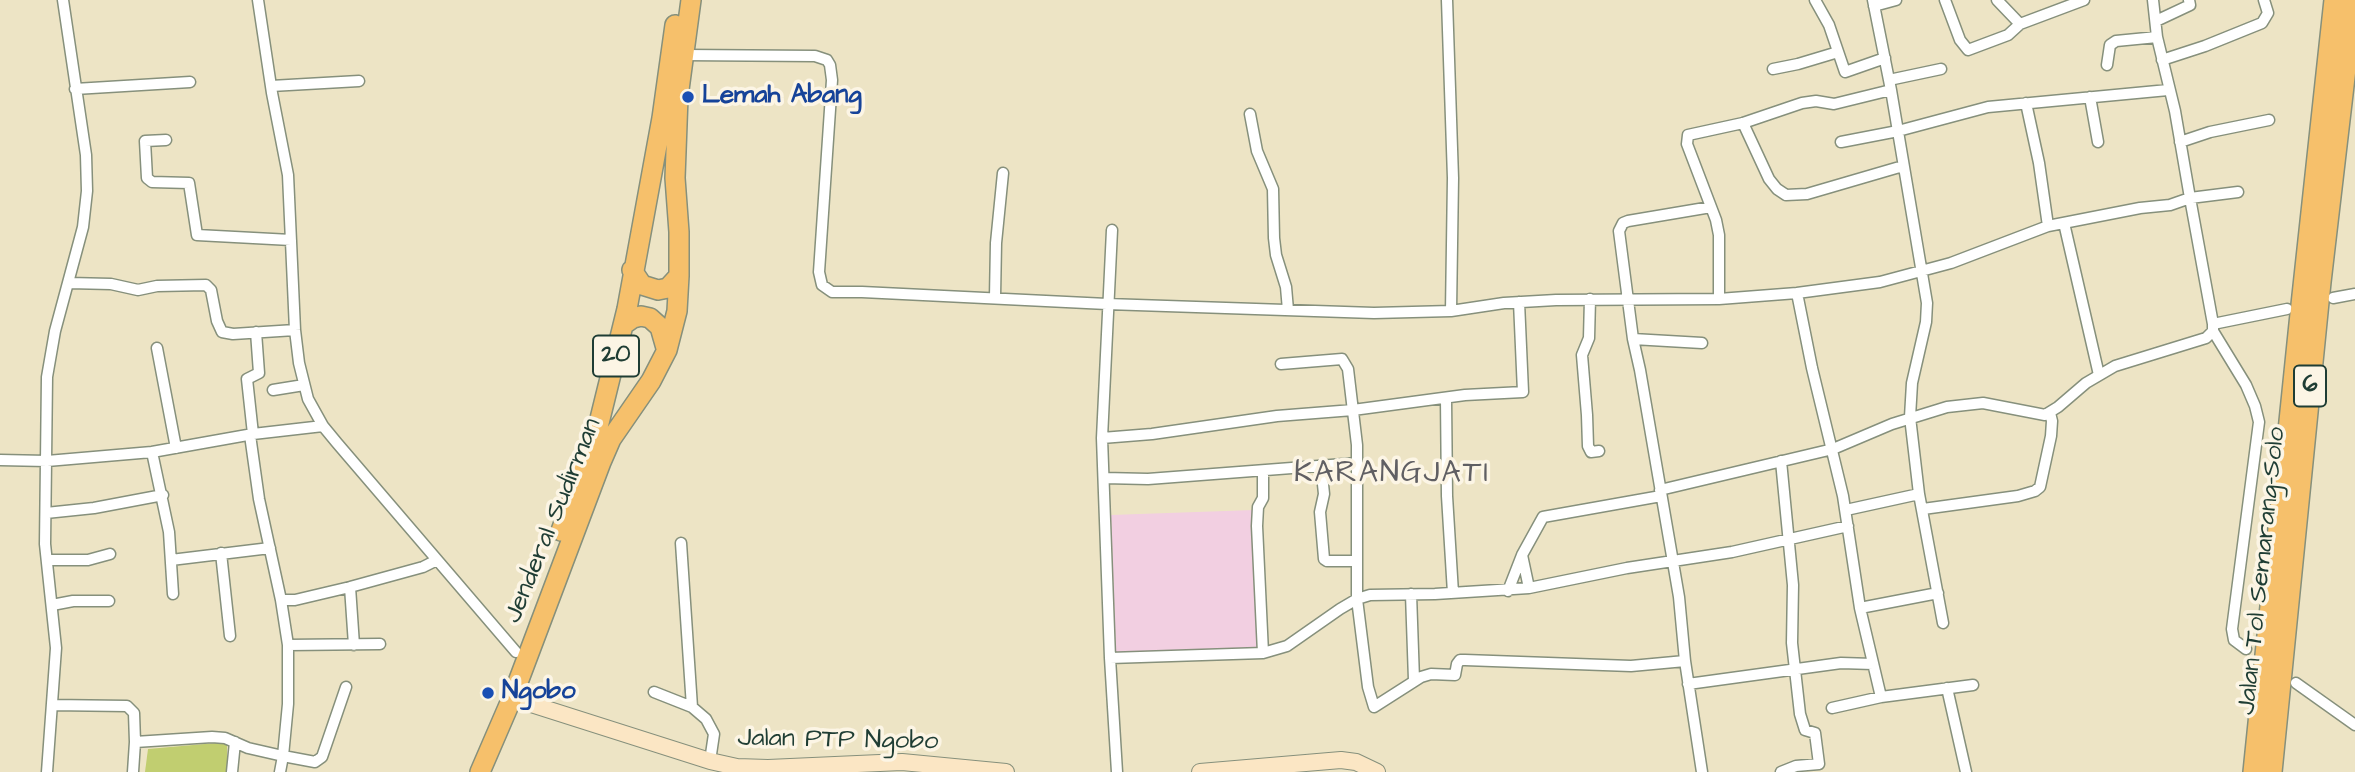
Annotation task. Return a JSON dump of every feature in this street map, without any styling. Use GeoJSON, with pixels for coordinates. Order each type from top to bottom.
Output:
{"type":"FeatureCollection","features":[{"type":"Feature","properties":{"kind":"highway","name":"Jenderal Sudirman"},"geometry":{"type":"LineString","coordinates":[[467,772],[516,652],[598,427],[640,240],[660,130],[678,0]]}},
{"type":"Feature","properties":{"kind":"highway","name":"Jenderal Sudirman"},"geometry":{"type":"LineString","coordinates":[[481,772],[611,439],[651,381],[667,350],[677,311],[680,232],[675,178],[678,96],[691,0]]}},
{"type":"Feature","properties":{"kind":"highway","name":"Jalan Tol Semarang–Solo"},"geometry":{"type":"LineString","coordinates":[[2255,772],[2335,0]]}},
{"type":"Feature","properties":{"kind":"highway","name":"Jalan Tol Semarang–Solo"},"geometry":{"type":"LineString","coordinates":[[2271,772],[2320,282],[2353,0]]}},
{"type":"Feature","properties":{"kind":"highway"},"geometry":{"type":"LineString","coordinates":[[632,270],[642,285],[658,290],[668,288],[679,276]]}},
{"type":"Feature","properties":{"kind":"highway"},"geometry":{"type":"LineString","coordinates":[[623,325],[633,318],[650,317],[660,327],[667,350]]}},
{"type":"Feature","properties":{"kind":"main road","name":"Jalan PTP Ngobo"},"geometry":{"type":"LineString","coordinates":[[512,698],[710,761],[750,768],[841,768],[918,763],[1006,772]]}},
{"type":"Feature","properties":{"kind":"main road"},"geometry":{"type":"LineString","coordinates":[[1199,772],[1341,760],[1356,762],[1377,772]]}},
{"type":"Feature","properties":{"kind":"street"},"geometry":{"type":"LineString","coordinates":[[47,772],[57,648],[47,560],[47,377],[55,331],[83,227],[87,191],[85,146],[64,0]]}},
{"type":"Feature","properties":{"kind":"street"},"geometry":{"type":"LineString","coordinates":[[258,0],[288,175],[295,330],[308,399],[323,426],[516,652]]}},
{"type":"Feature","properties":{"kind":"street"},"geometry":{"type":"LineString","coordinates":[[1447,0],[1453,178],[1451,311]]}},
{"type":"Feature","properties":{"kind":"street"},"geometry":{"type":"LineString","coordinates":[[1815,0],[1829,25],[1846,72],[1885,58]]}},
{"type":"Feature","properties":{"kind":"street"},"geometry":{"type":"LineString","coordinates":[[1896,0],[1874,3],[1927,303],[1926,322],[1912,383],[1910,417],[1919,494],[1943,623]]}},
{"type":"Feature","properties":{"kind":"street"},"geometry":{"type":"LineString","coordinates":[[1945,0],[1960,40],[1968,50],[2008,36],[2020,24],[2080,1]]}},
{"type":"Feature","properties":{"kind":"street"},"geometry":{"type":"LineString","coordinates":[[1997,0],[2020,24]]}},
{"type":"Feature","properties":{"kind":"street"},"geometry":{"type":"LineString","coordinates":[[2153,0],[2157,37],[2175,111],[2213,328],[2246,385],[2259,422],[2232,629],[2234,640],[2246,649]]}},
{"type":"Feature","properties":{"kind":"street"},"geometry":{"type":"LineString","coordinates":[[2156,21],[2190,5],[2189,0]]}},
{"type":"Feature","properties":{"kind":"street"},"geometry":{"type":"LineString","coordinates":[[2162,60],[2262,23],[2268,13],[2264,0]]}},
{"type":"Feature","properties":{"kind":"street"},"geometry":{"type":"LineString","coordinates":[[2107,65],[2110,45],[2116,41],[2157,37]]}},
{"type":"Feature","properties":{"kind":"street"},"geometry":{"type":"LineString","coordinates":[[1773,69],[1838,52]]}},
{"type":"Feature","properties":{"kind":"street"},"geometry":{"type":"LineString","coordinates":[[684,55],[815,56],[827,60],[832,79],[819,278],[826,290],[832,292],[1374,313],[1451,311],[1519,302],[1590,299],[1719,299],[1797,293],[1880,282],[1923,272],[2048,226],[2140,208],[2170,205],[2190,198],[2238,192]]}},
{"type":"Feature","properties":{"kind":"street"},"geometry":{"type":"LineString","coordinates":[[1719,299],[1719,235],[1687,144],[1687,137],[1690,134],[1743,123],[1802,103],[1816,101],[1834,104],[1941,69]]}},
{"type":"Feature","properties":{"kind":"street"},"geometry":{"type":"LineString","coordinates":[[271,86],[359,81]]}},
{"type":"Feature","properties":{"kind":"street"},"geometry":{"type":"LineString","coordinates":[[75,89],[190,82]]}},
{"type":"Feature","properties":{"kind":"street"},"geometry":{"type":"LineString","coordinates":[[1841,142],[1898,131],[1988,107],[2168,90]]}},
{"type":"Feature","properties":{"kind":"street"},"geometry":{"type":"LineString","coordinates":[[2090,97],[2098,142]]}},
{"type":"Feature","properties":{"kind":"street"},"geometry":{"type":"LineString","coordinates":[[2026,103],[2039,163],[2048,226]]}},
{"type":"Feature","properties":{"kind":"street"},"geometry":{"type":"LineString","coordinates":[[1250,114],[1257,151],[1273,188],[1273,238],[1286,287],[1287,310]]}},
{"type":"Feature","properties":{"kind":"street"},"geometry":{"type":"LineString","coordinates":[[2180,142],[2210,132],[2269,120]]}},
{"type":"Feature","properties":{"kind":"street"},"geometry":{"type":"LineString","coordinates":[[1743,123],[1769,179],[1786,195],[1807,194],[1903,166]]}},
{"type":"Feature","properties":{"kind":"street"},"geometry":{"type":"LineString","coordinates":[[166,140],[145,141],[146,178],[152,182],[189,183],[197,235],[291,240]]}},
{"type":"Feature","properties":{"kind":"street"},"geometry":{"type":"LineString","coordinates":[[995,297],[996,243],[1003,173]]}},
{"type":"Feature","properties":{"kind":"street"},"geometry":{"type":"LineString","coordinates":[[1702,772],[1688,684],[1679,597],[1633,339],[1619,226],[1628,221],[1711,207]]}},
{"type":"Feature","properties":{"kind":"street"},"geometry":{"type":"LineString","coordinates":[[2064,223],[2099,374]]}},
{"type":"Feature","properties":{"kind":"street"},"geometry":{"type":"LineString","coordinates":[[1112,230],[1102,438],[1117,772]]}},
{"type":"Feature","properties":{"kind":"street"},"geometry":{"type":"LineString","coordinates":[[69,283],[111,284],[138,290],[162,286],[206,285],[211,290],[222,332],[233,334],[295,330]]}},
{"type":"Feature","properties":{"kind":"street"},"geometry":{"type":"LineString","coordinates":[[1797,293],[1846,510],[1860,608],[1881,697]]}},
{"type":"Feature","properties":{"kind":"street"},"geometry":{"type":"LineString","coordinates":[[2333,298],[2355,294]]}},
{"type":"Feature","properties":{"kind":"street"},"geometry":{"type":"LineString","coordinates":[[1590,299],[1589,338],[1582,355],[1587,446],[1591,452],[1599,451]]}},
{"type":"Feature","properties":{"kind":"street"},"geometry":{"type":"LineString","coordinates":[[1102,438],[1465,395],[1523,392],[1519,302]]}},
{"type":"Feature","properties":{"kind":"street"},"geometry":{"type":"LineString","coordinates":[[1508,591],[1522,555],[1543,517],[1660,493],[1833,449],[1910,417],[1947,407],[1983,403],[1999,404],[2040,415],[2050,413],[2099,374],[2115,366],[2197,342],[2206,338],[2213,328],[2287,309]]}},
{"type":"Feature","properties":{"kind":"street"},"geometry":{"type":"LineString","coordinates":[[256,332],[259,373],[247,379],[254,474],[288,645],[288,704],[280,772]]}},
{"type":"Feature","properties":{"kind":"street"},"geometry":{"type":"LineString","coordinates":[[1633,339],[1702,343]]}},
{"type":"Feature","properties":{"kind":"street"},"geometry":{"type":"LineString","coordinates":[[157,348],[176,448]]}},
{"type":"Feature","properties":{"kind":"street"},"geometry":{"type":"LineString","coordinates":[[1281,364],[1342,359],[1350,376],[1357,463],[1357,599],[1368,687],[1374,707],[1414,680],[1431,674],[1455,675],[1460,660],[1631,666],[1685,661]]}},
{"type":"Feature","properties":{"kind":"street"},"geometry":{"type":"LineString","coordinates":[[274,390],[304,385]]}},
{"type":"Feature","properties":{"kind":"street"},"geometry":{"type":"LineString","coordinates":[[1446,399],[1452,593]]}},
{"type":"Feature","properties":{"kind":"street"},"geometry":{"type":"LineString","coordinates":[[1923,509],[2018,496],[2035,491],[2040,487],[2051,436],[2050,413]]}},
{"type":"Feature","properties":{"kind":"street"},"geometry":{"type":"LineString","coordinates":[[0,460],[47,461],[152,452],[251,434],[323,426]]}},
{"type":"Feature","properties":{"kind":"street"},"geometry":{"type":"LineString","coordinates":[[152,452],[169,532],[173,594]]}},
{"type":"Feature","properties":{"kind":"street"},"geometry":{"type":"LineString","coordinates":[[1781,461],[1793,585],[1792,643],[1803,725],[1805,730],[1815,733],[1819,764],[1796,766],[1781,772]]}},
{"type":"Feature","properties":{"kind":"street"},"geometry":{"type":"LineString","coordinates":[[1104,478],[1148,479],[1357,463]]}},
{"type":"Feature","properties":{"kind":"street"},"geometry":{"type":"LineString","coordinates":[[1321,465],[1324,494],[1320,512],[1324,559],[1357,561]]}},
{"type":"Feature","properties":{"kind":"street"},"geometry":{"type":"LineString","coordinates":[[1262,653],[1257,526],[1258,507],[1263,498],[1263,471]]}},
{"type":"Feature","properties":{"kind":"street"},"geometry":{"type":"LineString","coordinates":[[1846,510],[1919,494]]}},
{"type":"Feature","properties":{"kind":"street"},"geometry":{"type":"LineString","coordinates":[[46,513],[94,508],[163,495]]}},
{"type":"Feature","properties":{"kind":"street"},"geometry":{"type":"LineString","coordinates":[[1110,658],[1262,653],[1287,646],[1357,599],[1370,595],[1529,588],[1672,559],[1732,552],[1849,526]]}},
{"type":"Feature","properties":{"kind":"street"},"geometry":{"type":"LineString","coordinates":[[681,543],[692,707]]}},
{"type":"Feature","properties":{"kind":"street"},"geometry":{"type":"LineString","coordinates":[[171,560],[270,548]]}},
{"type":"Feature","properties":{"kind":"street"},"geometry":{"type":"LineString","coordinates":[[47,560],[88,560],[110,554]]}},
{"type":"Feature","properties":{"kind":"street"},"geometry":{"type":"LineString","coordinates":[[221,554],[230,636]]}},
{"type":"Feature","properties":{"kind":"street"},"geometry":{"type":"LineString","coordinates":[[1522,555],[1529,588]]}},
{"type":"Feature","properties":{"kind":"street"},"geometry":{"type":"LineString","coordinates":[[281,600],[295,600],[350,587],[423,567],[437,560]]}},
{"type":"Feature","properties":{"kind":"street"},"geometry":{"type":"LineString","coordinates":[[350,587],[354,645]]}},
{"type":"Feature","properties":{"kind":"street"},"geometry":{"type":"LineString","coordinates":[[1860,608],[1938,593]]}},
{"type":"Feature","properties":{"kind":"street"},"geometry":{"type":"LineString","coordinates":[[1411,594],[1414,680]]}},
{"type":"Feature","properties":{"kind":"street"},"geometry":{"type":"LineString","coordinates":[[52,605],[73,601],[109,601]]}},
{"type":"Feature","properties":{"kind":"street"},"geometry":{"type":"LineString","coordinates":[[288,645],[380,644]]}},
{"type":"Feature","properties":{"kind":"street"},"geometry":{"type":"LineString","coordinates":[[1688,684],[1841,663],[1872,664]]}},
{"type":"Feature","properties":{"kind":"street"},"geometry":{"type":"LineString","coordinates":[[2296,683],[2355,725]]}},
{"type":"Feature","properties":{"kind":"street"},"geometry":{"type":"LineString","coordinates":[[1832,708],[1881,697],[1973,685]]}},
{"type":"Feature","properties":{"kind":"street"},"geometry":{"type":"LineString","coordinates":[[135,741],[212,737],[248,748],[314,762],[322,757],[346,687]]}},
{"type":"Feature","properties":{"kind":"street"},"geometry":{"type":"LineString","coordinates":[[1947,688],[1966,772]]}},
{"type":"Feature","properties":{"kind":"street"},"geometry":{"type":"LineString","coordinates":[[654,692],[692,707],[706,719],[714,734],[710,761]]}},
{"type":"Feature","properties":{"kind":"street"},"geometry":{"type":"LineString","coordinates":[[52,705],[127,706],[134,713],[132,772]]}},
{"type":"Feature","properties":{"kind":"street"},"geometry":{"type":"LineString","coordinates":[[232,772],[235,742]]}},
{"type":"Feature","properties":{"kind":"shaded area"},"geometry":{"type":"Polygon","coordinates":[[[1254,510],[1261,650],[1116,654],[1111,515],[1254,510]]]}},
{"type":"Feature","properties":{"kind":"green space"},"geometry":{"type":"Polygon","coordinates":[[[227,742],[227,772],[145,772],[148,749],[227,742]]]}},
{"type":"Feature","properties":{"kind":"place","name":"Lemah Abang"},"geometry":{"type":"Point","coordinates":[688,97]}},
{"type":"Feature","properties":{"kind":"place","name":"Ngobo"},"geometry":{"type":"Point","coordinates":[488,693]}},
{"type":"Feature","properties":{"kind":"district","name":"KARANGJATI"},"geometry":{"type":"Point","coordinates":[1392,475]}}]}
